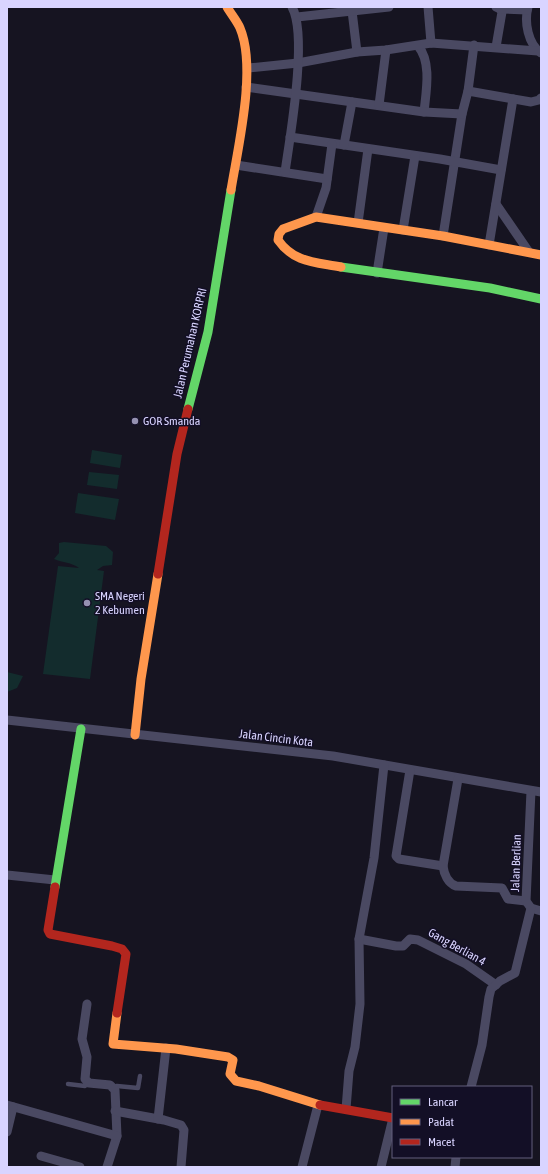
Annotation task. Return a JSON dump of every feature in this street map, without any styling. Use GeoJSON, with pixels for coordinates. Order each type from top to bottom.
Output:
{"type":"FeatureCollection","features":[{"type":"Feature","properties":{"kind":"street","name":"Jalan Perumahan KORPRI"},"geometry":{"type":"LineString","coordinates":[[135,735],[141,679],[175,462],[208,332],[236,165],[246,87],[248,68],[243,34],[227,7]]}},
{"type":"Feature","properties":{"kind":"street"},"geometry":{"type":"LineString","coordinates":[[285,172],[296,93],[298,64],[297,17],[292,7]]}},
{"type":"Feature","properties":{"kind":"street"},"geometry":{"type":"LineString","coordinates":[[297,17],[389,7]]}},
{"type":"Feature","properties":{"kind":"street"},"geometry":{"type":"LineString","coordinates":[[428,7],[431,43]]}},
{"type":"Feature","properties":{"kind":"street"},"geometry":{"type":"LineString","coordinates":[[498,8],[528,9],[527,31],[539,52]]}},
{"type":"Feature","properties":{"kind":"street"},"geometry":{"type":"LineString","coordinates":[[496,47],[502,12],[498,8]]}},
{"type":"Feature","properties":{"kind":"street"},"geometry":{"type":"LineString","coordinates":[[352,11],[357,52]]}},
{"type":"Feature","properties":{"kind":"street"},"geometry":{"type":"LineString","coordinates":[[248,68],[298,64],[357,52],[386,50],[431,43],[474,45],[539,52]]}},
{"type":"Feature","properties":{"kind":"street"},"geometry":{"type":"LineString","coordinates":[[443,236],[456,162],[462,114],[468,91],[474,45]]}},
{"type":"Feature","properties":{"kind":"street"},"geometry":{"type":"LineString","coordinates":[[418,46],[423,53],[426,64],[424,112]]}},
{"type":"Feature","properties":{"kind":"street"},"geometry":{"type":"LineString","coordinates":[[379,105],[386,50]]}},
{"type":"Feature","properties":{"kind":"street"},"geometry":{"type":"LineString","coordinates":[[246,87],[424,112],[462,114]]}},
{"type":"Feature","properties":{"kind":"street"},"geometry":{"type":"LineString","coordinates":[[468,91],[531,102],[541,98]]}},
{"type":"Feature","properties":{"kind":"street"},"geometry":{"type":"LineString","coordinates":[[490,245],[513,99]]}},
{"type":"Feature","properties":{"kind":"street"},"geometry":{"type":"LineString","coordinates":[[344,145],[352,102]]}},
{"type":"Feature","properties":{"kind":"street"},"geometry":{"type":"LineString","coordinates":[[290,137],[501,170]]}},
{"type":"Feature","properties":{"kind":"street"},"geometry":{"type":"LineString","coordinates":[[316,217],[327,179],[332,144]]}},
{"type":"Feature","properties":{"kind":"street"},"geometry":{"type":"LineString","coordinates":[[358,223],[368,149]]}},
{"type":"Feature","properties":{"kind":"street"},"geometry":{"type":"LineString","coordinates":[[403,230],[415,156]]}},
{"type":"Feature","properties":{"kind":"street"},"geometry":{"type":"LineString","coordinates":[[236,165],[327,179]]}},
{"type":"Feature","properties":{"kind":"street"},"geometry":{"type":"LineString","coordinates":[[496,204],[529,252]]}},
{"type":"Feature","properties":{"kind":"street"},"geometry":{"type":"LineString","coordinates":[[541,255],[443,236],[316,217],[284,229],[279,234],[278,240],[285,250],[295,257],[307,261],[377,273],[476,286],[541,299]]}},
{"type":"Feature","properties":{"kind":"street"},"geometry":{"type":"LineString","coordinates":[[377,273],[384,228]]}},
{"type":"Feature","properties":{"kind":"street","name":"Jalan Cincin Kota"},"geometry":{"type":"LineString","coordinates":[[7,720],[333,756],[458,779],[541,792]]}},
{"type":"Feature","properties":{"kind":"street"},"geometry":{"type":"LineString","coordinates":[[81,729],[48,930],[49,934],[122,949],[126,954],[113,1044],[166,1048],[228,1057],[232,1060],[230,1074],[236,1081],[259,1086],[318,1105],[392,1118]]}},
{"type":"Feature","properties":{"kind":"street"},"geometry":{"type":"LineString","coordinates":[[346,1109],[349,1071],[355,1047],[360,1004],[360,939],[374,858],[384,765]]}},
{"type":"Feature","properties":{"kind":"street"},"geometry":{"type":"LineString","coordinates":[[410,770],[396,856],[399,859],[443,866]]}},
{"type":"Feature","properties":{"kind":"street"},"geometry":{"type":"LineString","coordinates":[[458,779],[443,866],[446,876],[456,886],[502,888],[508,899],[541,911]]}},
{"type":"Feature","properties":{"kind":"street","name":"Jalan Berlian"},"geometry":{"type":"LineString","coordinates":[[472,1086],[482,1045],[488,997],[491,989],[515,972],[528,905],[531,791]]}},
{"type":"Feature","properties":{"kind":"street"},"geometry":{"type":"LineString","coordinates":[[7,875],[55,880]]}},
{"type":"Feature","properties":{"kind":"street","name":"Gang Berlian 4"},"geometry":{"type":"LineString","coordinates":[[360,939],[396,946],[403,946],[410,939],[418,940],[466,964],[496,985]]}},
{"type":"Feature","properties":{"kind":"street"},"geometry":{"type":"LineString","coordinates":[[87,1004],[82,1039],[87,1058],[86,1082],[114,1087],[117,1136],[107,1167]]}},
{"type":"Feature","properties":{"kind":"street"},"geometry":{"type":"LineString","coordinates":[[158,1119],[166,1048]]}},
{"type":"Feature","properties":{"kind":"street"},"geometry":{"type":"LineString","coordinates":[[302,1167],[318,1105]]}},
{"type":"Feature","properties":{"kind":"street"},"geometry":{"type":"LineString","coordinates":[[7,1132],[10,1106],[117,1136]]}},
{"type":"Feature","properties":{"kind":"street"},"geometry":{"type":"LineString","coordinates":[[115,1111],[175,1122],[183,1128],[181,1167]]}},
{"type":"Feature","properties":{"kind":"street"},"geometry":{"type":"LineString","coordinates":[[381,1167],[392,1122]]}},
{"type":"Feature","properties":{"kind":"street"},"geometry":{"type":"LineString","coordinates":[[41,1156],[80,1167]]}},
{"type":"Feature","properties":{"kind":"lane"},"geometry":{"type":"LineString","coordinates":[[114,1087],[138,1088],[140,1076]]}},
{"type":"Feature","properties":{"kind":"lane"},"geometry":{"type":"LineString","coordinates":[[68,1084],[85,1086],[86,1082]]}},
{"type":"Feature","properties":{"kind":"green space"},"geometry":{"type":"Polygon","coordinates":[[[92,450],[122,455],[120,468],[90,463],[92,450]]]}},
{"type":"Feature","properties":{"kind":"green space"},"geometry":{"type":"Polygon","coordinates":[[[89,472],[119,475],[117,489],[87,485],[89,472]]]}},
{"type":"Feature","properties":{"kind":"green space"},"geometry":{"type":"Polygon","coordinates":[[[78,493],[119,499],[115,520],[75,513],[78,493]]]}},
{"type":"Feature","properties":{"kind":"green space"},"geometry":{"type":"Polygon","coordinates":[[[64,542],[106,546],[113,552],[112,565],[103,566],[97,570],[104,571],[90,679],[43,674],[58,566],[79,568],[54,559],[59,553],[59,543],[64,542]]]}},
{"type":"Feature","properties":{"kind":"green space"},"geometry":{"type":"Polygon","coordinates":[[[7,672],[23,676],[17,688],[7,692],[7,672]]]}},
{"type":"Feature","properties":{"kind":"traffic: fast"},"geometry":{"type":"LineString","coordinates":[[188,409],[208,332],[231,190]]}},
{"type":"Feature","properties":{"kind":"traffic: fast"},"geometry":{"type":"LineString","coordinates":[[341,267],[490,288],[541,299]]}},
{"type":"Feature","properties":{"kind":"traffic: fast"},"geometry":{"type":"LineString","coordinates":[[55,887],[81,729]]}},
{"type":"Feature","properties":{"kind":"traffic: slow"},"geometry":{"type":"LineString","coordinates":[[227,7],[240,28],[245,45],[247,64],[244,108],[231,190]]}},
{"type":"Feature","properties":{"kind":"traffic: slow"},"geometry":{"type":"LineString","coordinates":[[341,267],[314,262],[298,257],[284,248],[278,240],[279,234],[283,229],[316,217],[443,236],[541,255]]}},
{"type":"Feature","properties":{"kind":"traffic: slow"},"geometry":{"type":"LineString","coordinates":[[135,735],[141,679],[158,574]]}},
{"type":"Feature","properties":{"kind":"traffic: slow"},"geometry":{"type":"LineString","coordinates":[[117,1013],[113,1044],[176,1049],[228,1057],[233,1060],[230,1074],[236,1081],[259,1086],[320,1105]]}},
{"type":"Feature","properties":{"kind":"traffic: jam"},"geometry":{"type":"LineString","coordinates":[[158,574],[177,454],[188,409]]}},
{"type":"Feature","properties":{"kind":"traffic: jam"},"geometry":{"type":"LineString","coordinates":[[55,887],[48,930],[50,934],[112,946],[122,949],[126,954],[117,1013]]}},
{"type":"Feature","properties":{"kind":"traffic: jam"},"geometry":{"type":"LineString","coordinates":[[320,1105],[392,1118]]}},
{"type":"Feature","properties":{"kind":"place","name":"GOR Smanda"},"geometry":{"type":"Point","coordinates":[135,421]}},
{"type":"Feature","properties":{"kind":"place","name":"SMA Negeri 2 Kebumen"},"geometry":{"type":"Point","coordinates":[87,603]}}]}
